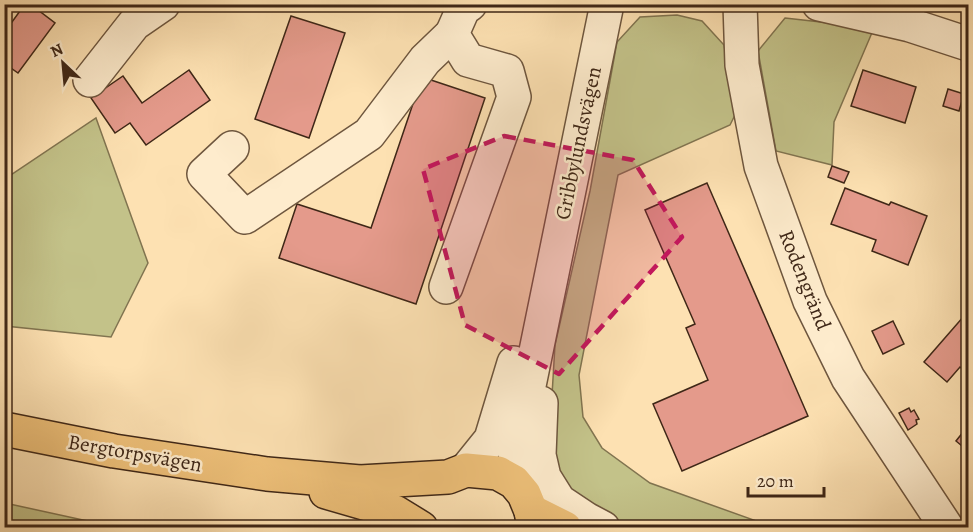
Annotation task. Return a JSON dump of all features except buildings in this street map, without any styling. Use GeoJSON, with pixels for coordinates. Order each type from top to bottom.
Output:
{"type":"FeatureCollection","features":[{"type":"Feature","properties":{"kind":"main road","name":"Bergtorpsvägen"},"geometry":{"type":"LineString","coordinates":[[4,429],[114,452],[267,474],[360,482],[457,473],[498,473],[514,483],[530,511],[565,528]]}},
{"type":"Feature","properties":{"kind":"main road","name":"Bergtorpsvägen"},"geometry":{"type":"LineString","coordinates":[[267,474],[395,512],[422,528],[434,492],[457,473]]}},
{"type":"Feature","properties":{"kind":"street"},"geometry":{"type":"LineString","coordinates":[[90,80],[134,24],[163,4]]}},
{"type":"Feature","properties":{"kind":"street"},"geometry":{"type":"LineString","coordinates":[[232,148],[204,174],[245,217],[369,134],[425,60],[452,34],[463,9],[470,4]]}},
{"type":"Feature","properties":{"kind":"street","name":"Gribbylundsvägen"},"geometry":{"type":"LineString","coordinates":[[530,511],[515,454],[607,4]]}},
{"type":"Feature","properties":{"kind":"street","name":"Rodengränd"},"geometry":{"type":"LineString","coordinates":[[740,4],[742,65],[761,166],[810,301],[848,378],[947,528]]}},
{"type":"Feature","properties":{"kind":"street"},"geometry":{"type":"LineString","coordinates":[[819,4],[913,15],[969,44]]}},
{"type":"Feature","properties":{"kind":"street"},"geometry":{"type":"LineString","coordinates":[[446,287],[514,97],[507,71],[468,60],[452,34]]}},
{"type":"Feature","properties":{"kind":"street"},"geometry":{"type":"LineString","coordinates":[[550,282],[552,323],[543,377],[539,455],[544,477],[559,501],[603,528]]}},
{"type":"Feature","properties":{"kind":"street","name":"Gribbylundsvägen"},"geometry":{"type":"LineString","coordinates":[[457,473],[491,438],[521,342],[550,282]]}},
{"type":"Feature","properties":{"kind":"highlighted area"},"geometry":{"type":"Polygon","coordinates":[[[504,136],[633,160],[682,237],[559,374],[465,325],[423,169],[504,136]]]}},
{"type":"Feature","properties":{"kind":"shaded area"},"geometry":{"type":"Polygon","coordinates":[[[677,15],[702,21],[724,45],[736,113],[730,125],[618,175],[579,375],[583,417],[602,448],[650,483],[773,527],[629,527],[579,504],[551,469],[550,429],[555,345],[590,191],[617,42],[640,17],[677,15]]]}},
{"type":"Feature","properties":{"kind":"shaded area"},"geometry":{"type":"Polygon","coordinates":[[[785,18],[874,28],[834,122],[832,165],[776,151],[758,51],[785,18]]]}},
{"type":"Feature","properties":{"kind":"shaded area"},"geometry":{"type":"Polygon","coordinates":[[[96,118],[148,263],[111,337],[5,326],[5,179],[96,118]]]}},
{"type":"Feature","properties":{"kind":"shaded area"},"geometry":{"type":"Polygon","coordinates":[[[5,503],[115,527],[5,527],[5,503]]]}}]}
